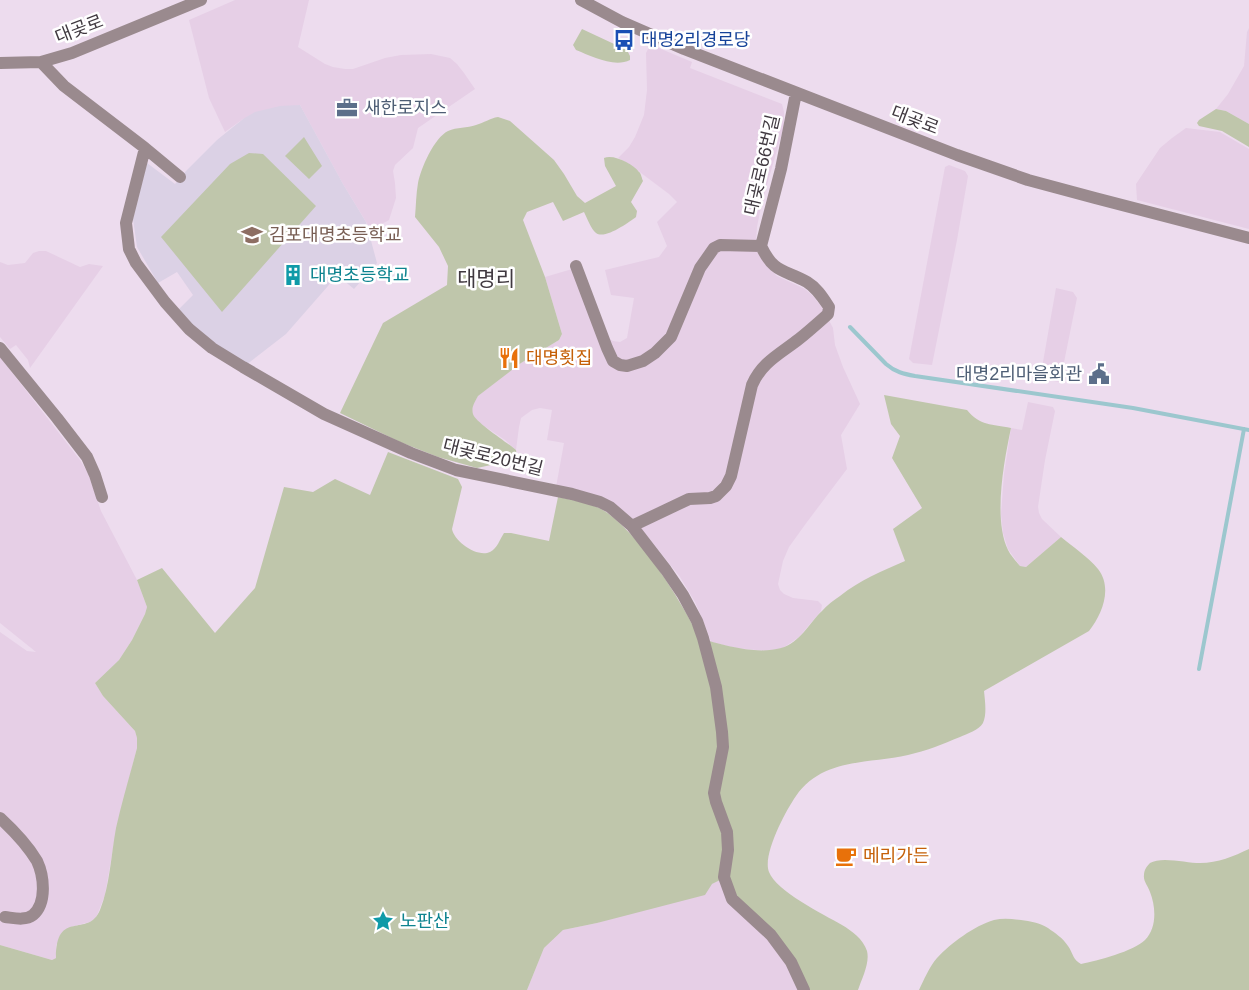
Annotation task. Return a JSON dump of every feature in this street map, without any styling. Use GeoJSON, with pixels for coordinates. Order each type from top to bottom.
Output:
{"type":"FeatureCollection","features":[{"type":"Feature","properties":{"kind":"street","name":"대곶로"},"geometry":{"type":"LineString","coordinates":[[0,63],[42,62],[72,53],[201,0]]}},
{"type":"Feature","properties":{"kind":"street","name":"대곶로"},"geometry":{"type":"LineString","coordinates":[[581,0],[622,22],[684,50],[957,155],[1028,180],[1249,238]]}},
{"type":"Feature","properties":{"kind":"street"},"geometry":{"type":"LineString","coordinates":[[42,62],[64,86],[180,177]]}},
{"type":"Feature","properties":{"kind":"street","name":"대곶로66번길"},"geometry":{"type":"LineString","coordinates":[[761,246],[781,169],[796,93]]}},
{"type":"Feature","properties":{"kind":"street","name":"대곶로20번길"},"geometry":{"type":"LineString","coordinates":[[145,148],[126,222],[129,249],[136,263],[165,302],[189,329],[212,348],[324,414],[411,453],[456,470],[600,502],[610,507],[632,526],[679,589],[697,621],[703,638],[716,687],[722,732],[723,747],[714,793],[727,832],[728,850],[724,877],[732,899],[771,936],[790,962],[804,990]]}},
{"type":"Feature","properties":{"kind":"street"},"geometry":{"type":"LineString","coordinates":[[576,266],[607,348],[613,361],[620,365],[627,366],[643,361],[666,344],[700,268],[714,248],[720,245],[761,246],[775,268],[808,282],[829,307],[828,314],[762,367],[756,375],[732,470],[721,493],[710,498],[689,499],[632,526]]}},
{"type":"Feature","properties":{"kind":"street"},"geometry":{"type":"LineString","coordinates":[[0,348],[87,457],[102,497]]}},
{"type":"Feature","properties":{"kind":"street"},"geometry":{"type":"LineString","coordinates":[[0,818],[31,852],[40,870],[43,887],[38,909],[33,915],[24,918],[5,917]]}},
{"type":"Feature","properties":{"kind":"shaded area"},"geometry":{"type":"Polygon","coordinates":[[[235,0],[309,0],[298,47],[333,67],[353,69],[385,58],[431,54],[450,58],[464,73],[475,89],[418,128],[413,148],[395,165],[393,171],[396,198],[389,220],[371,230],[300,105],[243,119],[225,132],[209,98],[189,20],[235,0]]]}},
{"type":"Feature","properties":{"kind":"shaded area"},"geometry":{"type":"Polygon","coordinates":[[[1249,28],[1249,124],[1226,111],[1216,109],[1228,94],[1244,66],[1249,28]]]}},
{"type":"Feature","properties":{"kind":"shaded area"},"geometry":{"type":"Polygon","coordinates":[[[654,46],[692,62],[690,68],[782,104],[784,126],[762,202],[757,227],[757,252],[777,276],[805,289],[823,309],[833,328],[835,345],[860,404],[841,435],[847,469],[789,547],[783,561],[778,584],[780,590],[793,598],[818,601],[822,605],[821,611],[799,637],[783,648],[766,651],[736,648],[711,642],[695,602],[680,577],[626,513],[615,505],[556,487],[564,443],[547,440],[552,410],[540,408],[532,410],[521,418],[516,450],[481,424],[472,411],[473,404],[484,391],[521,363],[559,340],[562,334],[545,277],[579,267],[606,337],[620,342],[627,338],[634,298],[611,295],[605,270],[659,257],[667,246],[657,222],[677,202],[618,158],[629,147],[644,115],[647,90],[646,53],[649,47],[654,46]]]}},
{"type":"Feature","properties":{"kind":"shaded area","name":"김포대명초등학교"},"geometry":{"type":"Polygon","coordinates":[[[300,105],[366,222],[377,263],[354,289],[336,274],[286,334],[246,365],[192,327],[178,310],[193,295],[177,272],[158,283],[137,247],[133,219],[147,163],[175,184],[217,140],[243,119],[255,112],[280,106],[300,105]]]}},
{"type":"Feature","properties":{"kind":"shaded area"},"geometry":{"type":"Polygon","coordinates":[[[1186,128],[1220,132],[1249,149],[1249,229],[1137,200],[1136,184],[1160,148],[1186,128]]]}},
{"type":"Feature","properties":{"kind":"shaded area"},"geometry":{"type":"Polygon","coordinates":[[[949,165],[965,171],[968,176],[957,240],[932,365],[913,363],[909,359],[945,167],[949,165]]]}},
{"type":"Feature","properties":{"kind":"shaded area"},"geometry":{"type":"Polygon","coordinates":[[[46,251],[80,267],[89,264],[103,266],[30,368],[28,360],[16,345],[10,349],[0,337],[0,262],[8,265],[25,263],[33,253],[46,251]]]}},
{"type":"Feature","properties":{"kind":"shaded area"},"geometry":{"type":"Polygon","coordinates":[[[1056,288],[1073,292],[1077,298],[1060,382],[1040,379],[1056,288]]]}},
{"type":"Feature","properties":{"kind":"shaded area"},"geometry":{"type":"Polygon","coordinates":[[[0,357],[88,473],[101,511],[137,580],[147,607],[132,640],[119,660],[95,683],[103,696],[135,731],[137,738],[137,748],[117,826],[105,895],[96,918],[90,922],[70,927],[56,945],[56,958],[52,960],[0,945],[0,632],[27,651],[36,652],[0,623],[0,357]]]}},
{"type":"Feature","properties":{"kind":"shaded area"},"geometry":{"type":"Polygon","coordinates":[[[1028,402],[1053,407],[1055,411],[1038,507],[1042,519],[1061,537],[1026,567],[1020,566],[1008,549],[1001,514],[1011,428],[1022,430],[1028,402]]]}},
{"type":"Feature","properties":{"kind":"shaded area"},"geometry":{"type":"Polygon","coordinates":[[[724,877],[771,936],[804,990],[527,990],[544,948],[563,930],[597,923],[712,884],[724,877]]]}},
{"type":"Feature","properties":{"kind":"green space"},"geometry":{"type":"Polygon","coordinates":[[[582,29],[627,50],[630,60],[610,62],[576,50],[573,45],[582,29]]]}},
{"type":"Feature","properties":{"kind":"green space"},"geometry":{"type":"Polygon","coordinates":[[[1216,109],[1226,111],[1249,124],[1249,147],[1222,131],[1199,126],[1197,123],[1199,120],[1216,109]]]}},
{"type":"Feature","properties":{"kind":"green space"},"geometry":{"type":"Polygon","coordinates":[[[498,117],[510,121],[554,160],[577,196],[585,203],[616,186],[605,166],[604,158],[613,157],[628,163],[640,173],[643,181],[631,202],[637,211],[636,217],[605,234],[600,235],[594,231],[584,212],[563,221],[553,202],[527,212],[523,220],[545,277],[562,334],[559,340],[521,363],[478,396],[473,409],[475,418],[516,450],[517,457],[477,468],[438,457],[400,442],[340,413],[383,323],[447,285],[448,266],[439,247],[415,217],[418,183],[429,154],[438,140],[448,131],[498,117]]]}},
{"type":"Feature","properties":{"kind":"green space"},"geometry":{"type":"Polygon","coordinates":[[[304,137],[322,166],[309,179],[285,156],[304,137]]]}},
{"type":"Feature","properties":{"kind":"green space"},"geometry":{"type":"Polygon","coordinates":[[[249,153],[263,154],[316,206],[222,312],[161,237],[230,164],[249,153]]]}},
{"type":"Feature","properties":{"kind":"green space"},"geometry":{"type":"Polygon","coordinates":[[[884,395],[967,410],[982,422],[1011,428],[1001,490],[1001,522],[1009,552],[1020,566],[1026,567],[1061,537],[1098,569],[1105,584],[1105,593],[1102,609],[1089,631],[984,691],[984,719],[976,730],[915,753],[832,769],[807,784],[796,796],[772,844],[768,864],[769,872],[773,879],[790,894],[846,927],[863,943],[867,951],[867,960],[858,990],[804,990],[791,962],[732,899],[724,878],[712,884],[705,895],[563,930],[544,948],[527,990],[0,990],[0,945],[52,960],[56,958],[57,943],[61,933],[67,928],[88,923],[100,910],[108,880],[116,828],[137,748],[137,738],[135,731],[103,696],[95,683],[119,660],[145,614],[147,607],[137,580],[162,568],[215,633],[255,588],[284,487],[313,492],[335,479],[370,495],[388,452],[458,479],[462,487],[452,529],[461,543],[473,551],[485,553],[492,551],[504,533],[549,541],[558,497],[589,504],[613,517],[642,547],[682,605],[699,638],[750,650],[781,648],[794,642],[826,607],[855,585],[905,561],[893,529],[922,508],[892,458],[900,436],[891,424],[884,395]]]}},
{"type":"Feature","properties":{"kind":"green space"},"geometry":{"type":"Polygon","coordinates":[[[1249,849],[1249,990],[919,990],[932,965],[943,952],[971,931],[994,920],[1021,920],[1045,926],[1064,941],[1081,964],[1124,952],[1140,944],[1152,930],[1153,904],[1144,877],[1145,870],[1150,863],[1161,860],[1213,862],[1249,849]]]}},
{"type":"Feature","properties":{"kind":"waterway"},"geometry":{"type":"LineString","coordinates":[[850,327],[886,364],[896,371],[907,374],[1133,408],[1249,430]]}},
{"type":"Feature","properties":{"kind":"waterway"},"geometry":{"type":"LineString","coordinates":[[1199,669],[1244,429]]}},
{"type":"Feature","properties":{"kind":"place","name":"대명2리경로당"},"geometry":{"type":"Point","coordinates":[624,40]}},
{"type":"Feature","properties":{"kind":"place","name":"새한로지스"},"geometry":{"type":"Point","coordinates":[347,108]}},
{"type":"Feature","properties":{"kind":"place","name":"김포대명초등학교"},"geometry":{"type":"Point","coordinates":[252,235]}},
{"type":"Feature","properties":{"kind":"place","name":"대명초등학교"},"geometry":{"type":"Point","coordinates":[293,275]}},
{"type":"Feature","properties":{"kind":"place","name":"대명횟집"},"geometry":{"type":"Point","coordinates":[509,358]}},
{"type":"Feature","properties":{"kind":"place","name":"대명2리마을회관"},"geometry":{"type":"Point","coordinates":[1099,374]}},
{"type":"Feature","properties":{"kind":"place","name":"메리가든"},"geometry":{"type":"Point","coordinates":[846,856]}},
{"type":"Feature","properties":{"kind":"place","name":"노판산"},"geometry":{"type":"Point","coordinates":[383,921]}},
{"type":"Feature","properties":{"kind":"district","name":"대명리"},"geometry":{"type":"Point","coordinates":[486,279]}}]}
